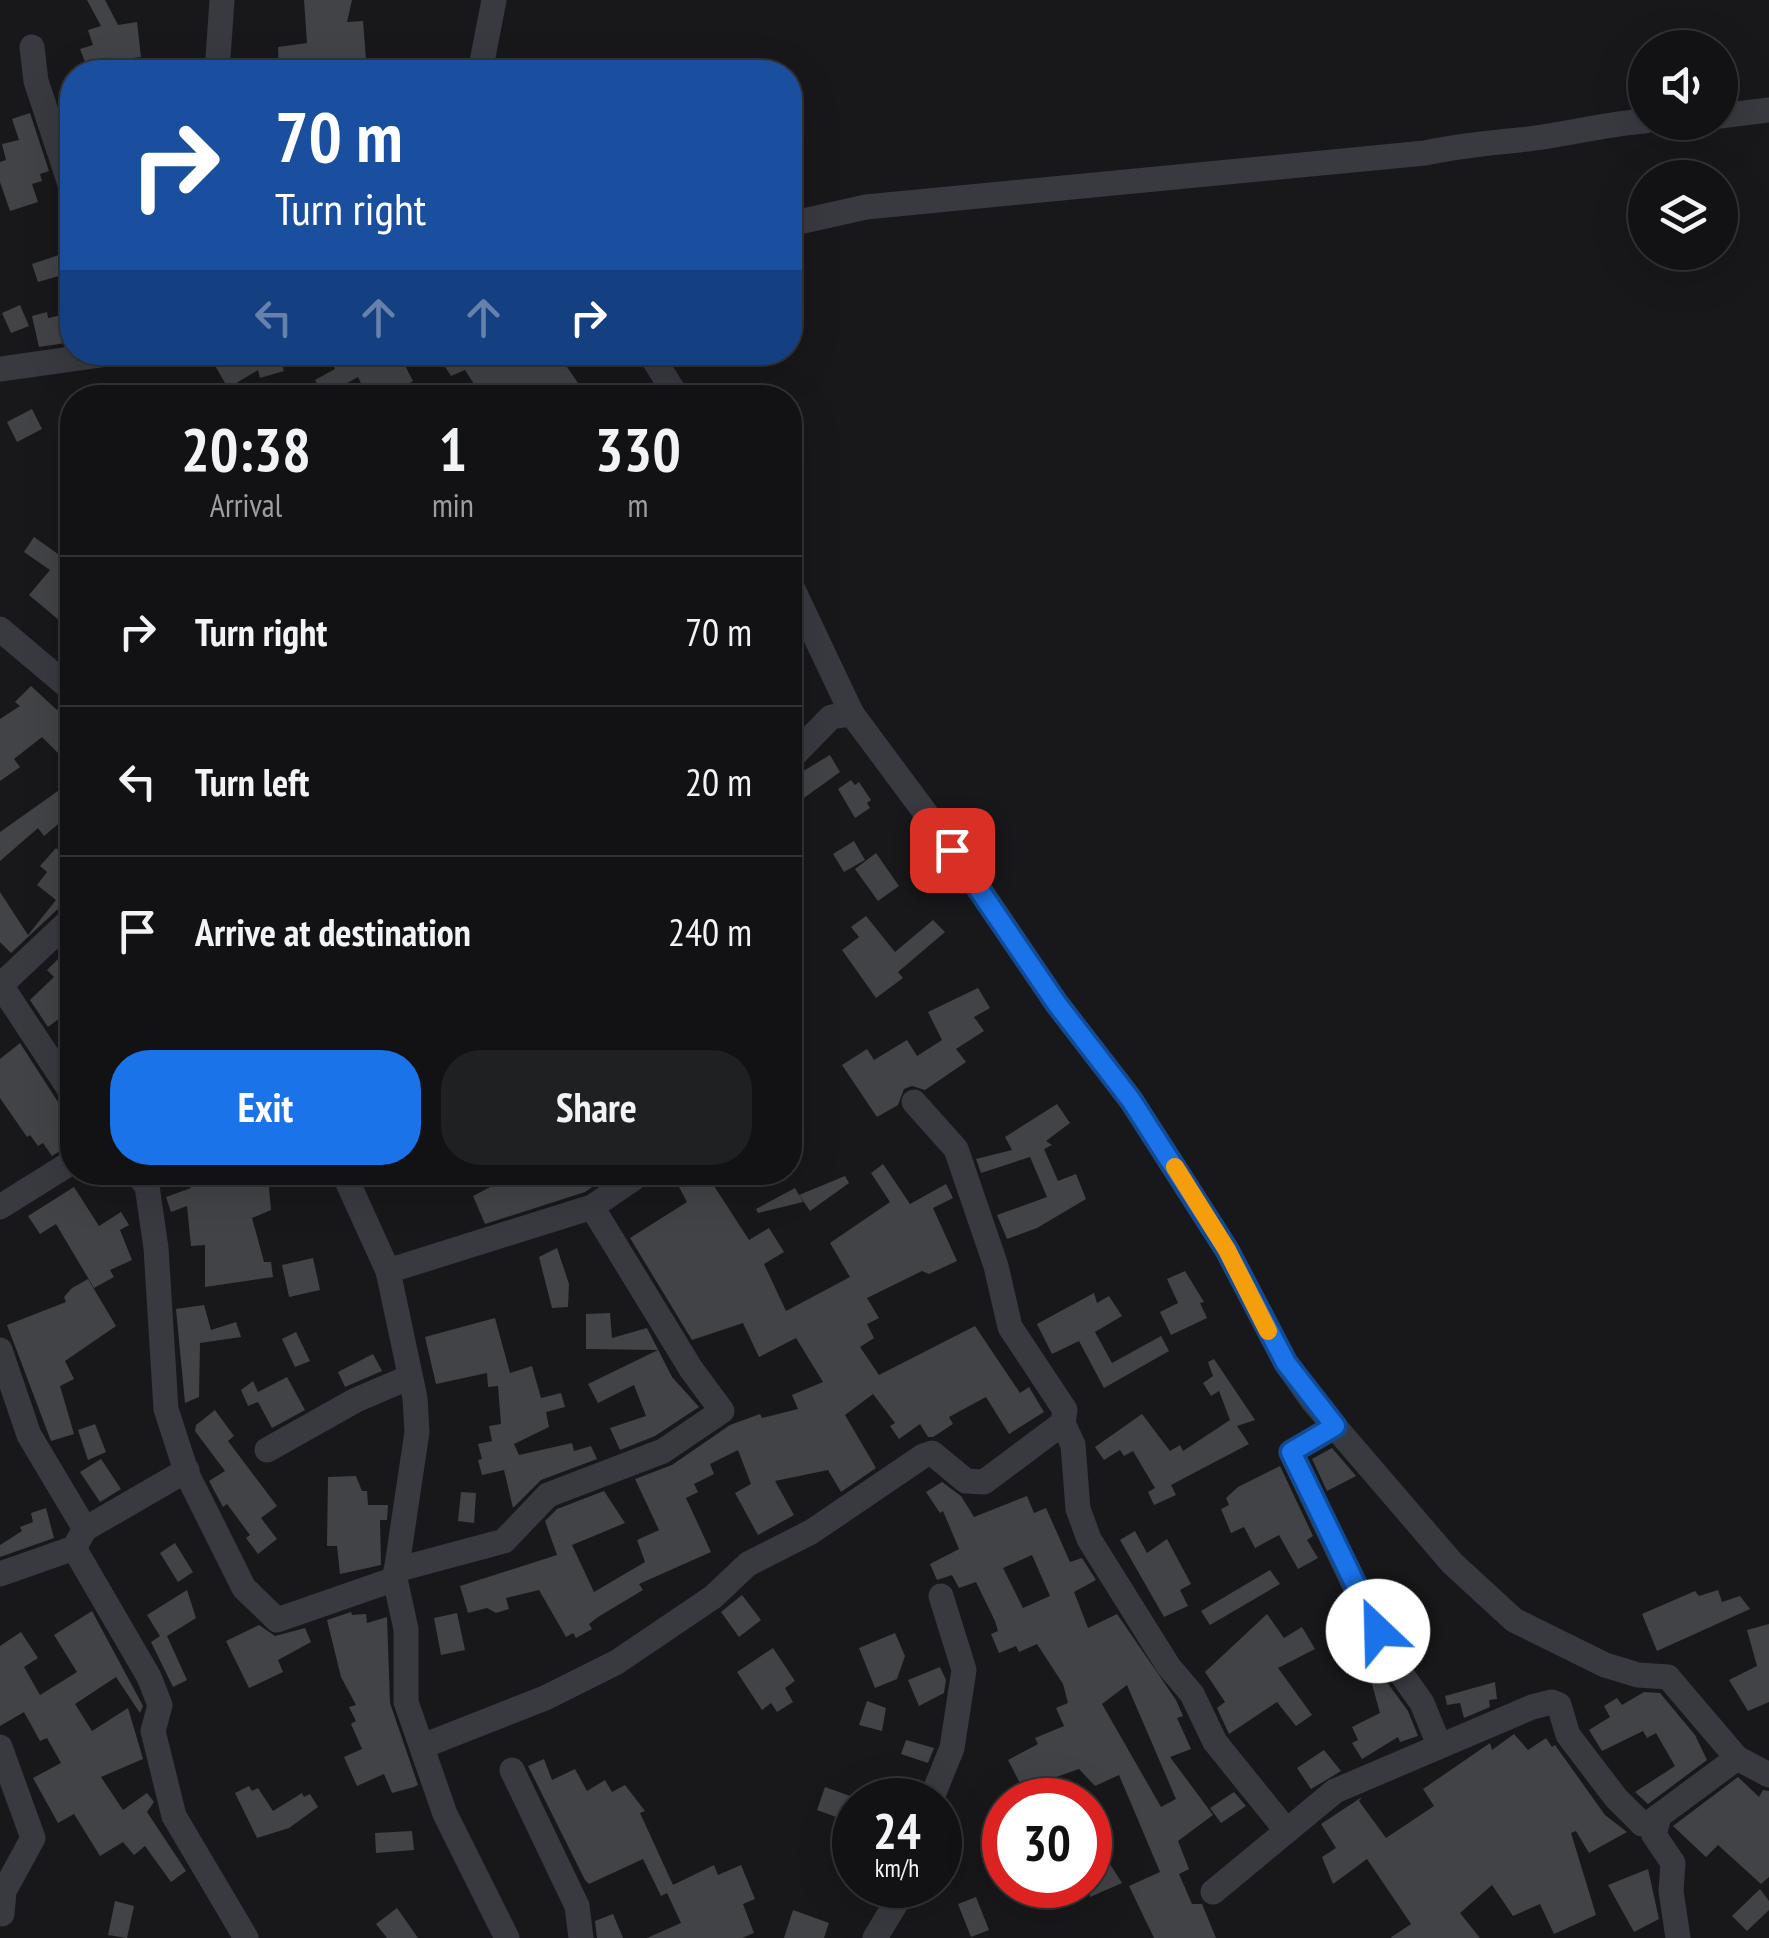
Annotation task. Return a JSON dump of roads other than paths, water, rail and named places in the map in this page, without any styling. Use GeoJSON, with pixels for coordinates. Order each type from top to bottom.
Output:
{"type":"FeatureCollection","features":[{"type":"Feature","properties":{"kind":"street"},"geometry":{"type":"LineString","coordinates":[[218,60],[222,0]]}},
{"type":"Feature","properties":{"kind":"street"},"geometry":{"type":"LineString","coordinates":[[482,60],[494,0]]}},
{"type":"Feature","properties":{"kind":"street"},"geometry":{"type":"LineString","coordinates":[[32,47],[36,82],[60,154]]}},
{"type":"Feature","properties":{"kind":"street"},"geometry":{"type":"LineString","coordinates":[[1738,114],[1769,110]]}},
{"type":"Feature","properties":{"kind":"street"},"geometry":{"type":"LineString","coordinates":[[802,221],[866,207],[1426,153],[1476,142],[1521,140],[1628,122]]}},
{"type":"Feature","properties":{"kind":"street"},"geometry":{"type":"LineString","coordinates":[[0,369],[60,358]]}},
{"type":"Feature","properties":{"kind":"street"},"geometry":{"type":"LineString","coordinates":[[802,608],[852,714],[1057,1004],[1131,1100],[1227,1250],[1286,1363],[1335,1426],[1452,1563],[1514,1620],[1605,1664],[1638,1675],[1668,1677],[1737,1758],[1769,1775]]}},
{"type":"Feature","properties":{"kind":"street"},"geometry":{"type":"LineString","coordinates":[[0,629],[60,680]]}},
{"type":"Feature","properties":{"kind":"street"},"geometry":{"type":"LineString","coordinates":[[802,746],[830,717],[852,714]]}},
{"type":"Feature","properties":{"kind":"street"},"geometry":{"type":"LineString","coordinates":[[60,929],[0,984],[60,1075]]}},
{"type":"Feature","properties":{"kind":"street"},"geometry":{"type":"LineString","coordinates":[[914,1102],[956,1148],[996,1266],[1010,1327],[1065,1410],[1063,1423],[1073,1445],[1078,1509],[1089,1539],[1169,1667],[1192,1694],[1216,1742],[1286,1830]]}},
{"type":"Feature","properties":{"kind":"street"},"geometry":{"type":"LineString","coordinates":[[0,1207],[60,1170]]}},
{"type":"Feature","properties":{"kind":"street"},"geometry":{"type":"LineString","coordinates":[[146,1185],[156,1248],[166,1409],[187,1470],[244,1588],[276,1620],[395,1574],[504,1541],[548,1496],[663,1451],[722,1411],[681,1354],[592,1207]]}},
{"type":"Feature","properties":{"kind":"street"},"geometry":{"type":"LineString","coordinates":[[349,1185],[388,1272],[417,1432],[395,1574],[406,1629],[406,1702],[445,1814],[507,1938]]}},
{"type":"Feature","properties":{"kind":"street"},"geometry":{"type":"LineString","coordinates":[[388,1272],[592,1207],[624,1185]]}},
{"type":"Feature","properties":{"kind":"street"},"geometry":{"type":"LineString","coordinates":[[0,1350],[28,1435],[150,1677],[160,1704],[152,1731],[174,1816],[246,1938]]}},
{"type":"Feature","properties":{"kind":"street"},"geometry":{"type":"LineString","coordinates":[[267,1450],[356,1400],[410,1377]]}},
{"type":"Feature","properties":{"kind":"street"},"geometry":{"type":"LineString","coordinates":[[423,1746],[544,1698],[617,1662],[713,1597],[748,1564],[811,1532],[923,1456],[932,1453],[966,1481],[984,1482],[1063,1423]]}},
{"type":"Feature","properties":{"kind":"street"},"geometry":{"type":"LineString","coordinates":[[1335,1426],[1291,1452],[1339,1545],[1386,1652],[1422,1703],[1439,1745]]}},
{"type":"Feature","properties":{"kind":"street"},"geometry":{"type":"LineString","coordinates":[[0,1574],[80,1539],[187,1470]]}},
{"type":"Feature","properties":{"kind":"street"},"geometry":{"type":"LineString","coordinates":[[940,1778],[952,1748],[964,1670],[941,1596]]}},
{"type":"Feature","properties":{"kind":"street"},"geometry":{"type":"LineString","coordinates":[[1213,1892],[1336,1791],[1439,1745],[1552,1702],[1564,1713],[1568,1735],[1636,1822],[1659,1816],[1737,1758]]}},
{"type":"Feature","properties":{"kind":"street"},"geometry":{"type":"LineString","coordinates":[[0,1747],[34,1838],[4,1891],[2,1914]]}},
{"type":"Feature","properties":{"kind":"street"},"geometry":{"type":"LineString","coordinates":[[512,1770],[578,1906],[581,1938]]}},
{"type":"Feature","properties":{"kind":"street"},"geometry":{"type":"LineString","coordinates":[[1659,1816],[1654,1834],[1673,1863],[1671,1891],[1678,1938]]}},
{"type":"Feature","properties":{"kind":"street"},"geometry":{"type":"LineString","coordinates":[[874,1938],[893,1908]]}}]}
